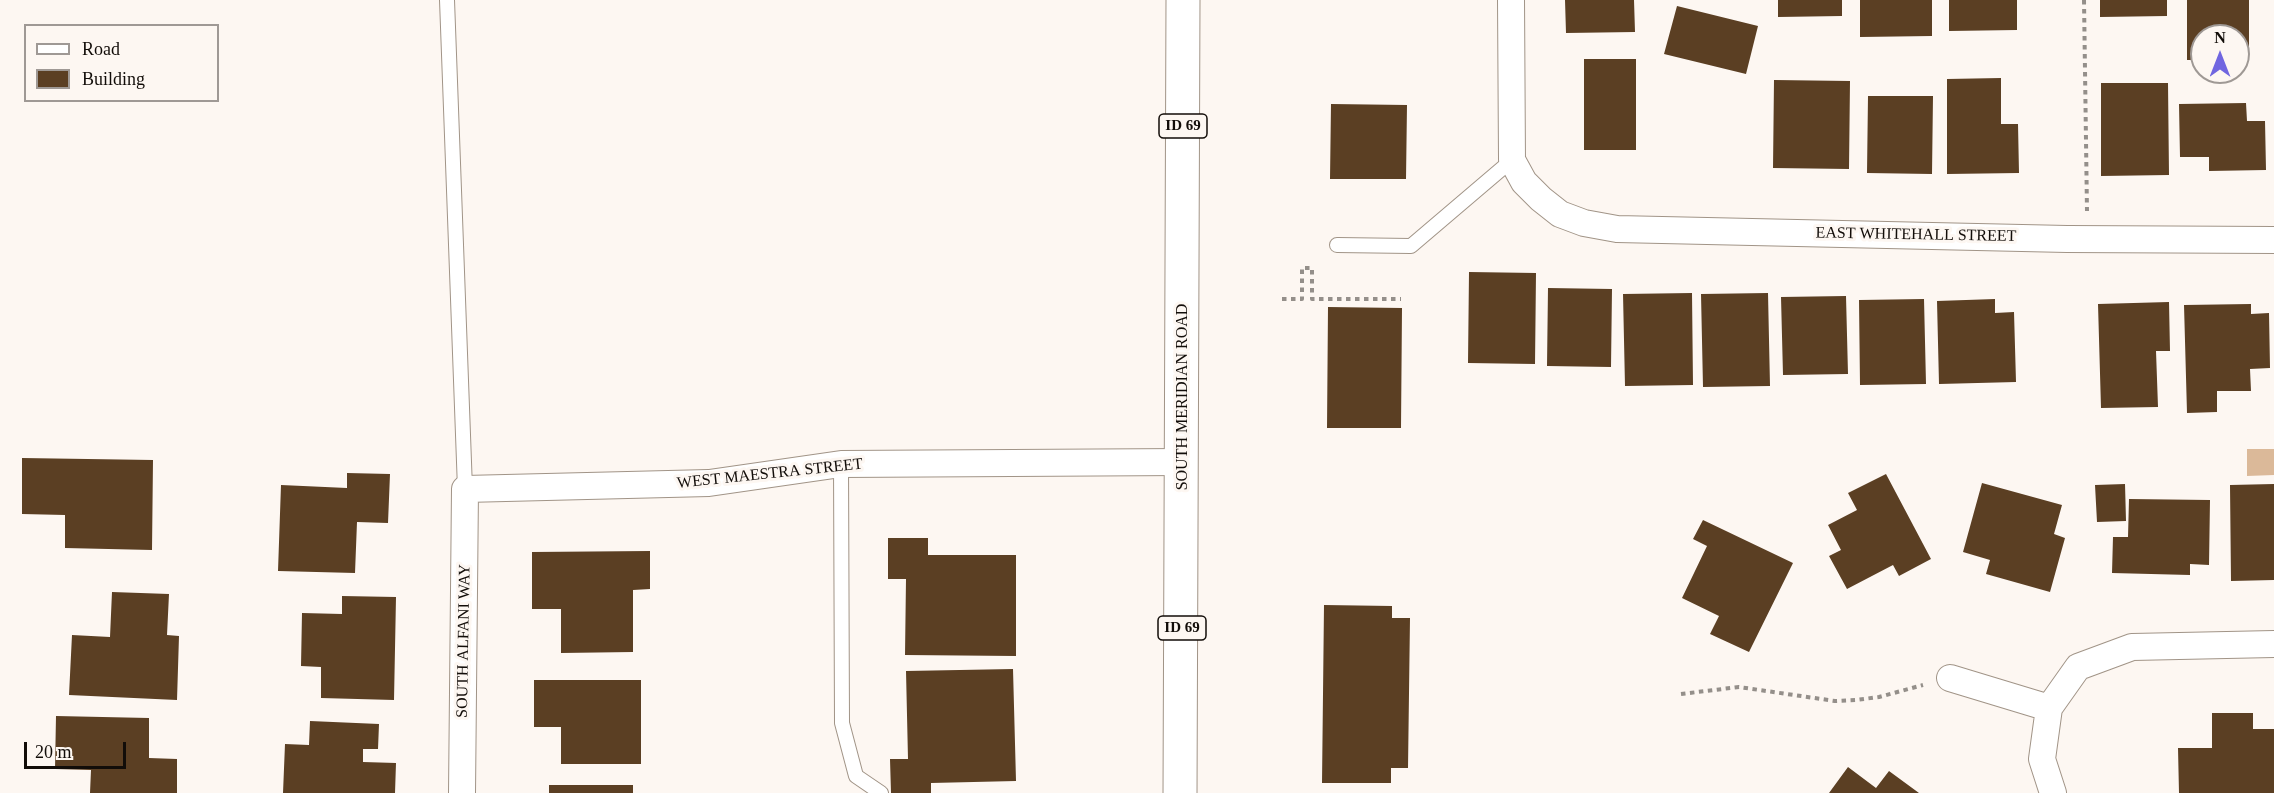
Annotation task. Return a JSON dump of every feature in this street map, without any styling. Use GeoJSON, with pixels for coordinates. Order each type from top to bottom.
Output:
{"type":"FeatureCollection","features":[{"type":"Feature","properties":{"kind":"main road","name":"SOUTH MERIDIAN ROAD"},"geometry":{"type":"LineString","coordinates":[[1180,793],[1183,0]]}},
{"type":"Feature","properties":{"kind":"street"},"geometry":{"type":"LineString","coordinates":[[1511,0],[1512,160]]}},
{"type":"Feature","properties":{"kind":"street","name":"EAST WHITEHALL STREET"},"geometry":{"type":"LineString","coordinates":[[1512,160],[1524,182],[1560,214],[1584,224],[1617,229],[2087,239],[2274,240]]}},
{"type":"Feature","properties":{"kind":"street","name":"WEST MAESTRA STREET"},"geometry":{"type":"LineString","coordinates":[[465,489],[709,483],[841,464],[1183,462]]}},
{"type":"Feature","properties":{"kind":"street","name":"SOUTH ALFANI WAY"},"geometry":{"type":"LineString","coordinates":[[462,793],[465,489]]}},
{"type":"Feature","properties":{"kind":"street"},"geometry":{"type":"LineString","coordinates":[[2053,793],[2042,759],[2049,708],[2078,667],[2132,646],[2274,644]]}},
{"type":"Feature","properties":{"kind":"street"},"geometry":{"type":"LineString","coordinates":[[1950,678],[2049,708]]}},
{"type":"Feature","properties":{"kind":"lane"},"geometry":{"type":"LineString","coordinates":[[447,0],[465,489]]}},
{"type":"Feature","properties":{"kind":"lane"},"geometry":{"type":"LineString","coordinates":[[1337,245],[1411,246],[1512,160]]}},
{"type":"Feature","properties":{"kind":"lane"},"geometry":{"type":"LineString","coordinates":[[841,464],[842,723],[856,776],[881,793]]}},
{"type":"Feature","properties":{"kind":"path"},"geometry":{"type":"LineString","coordinates":[[2084,0],[2087,239]]}},
{"type":"Feature","properties":{"kind":"path"},"geometry":{"type":"LineString","coordinates":[[1282,299],[1302,299],[1302,268],[1312,268],[1312,300],[1401,300]]}},
{"type":"Feature","properties":{"kind":"path"},"geometry":{"type":"LineString","coordinates":[[1681,694],[1740,687],[1835,701],[1856,700],[1879,697],[1950,678]]}},
{"type":"Feature","properties":{"kind":"shaded area"},"geometry":{"type":"Polygon","coordinates":[[[2247,449],[2274,449],[2274,475],[2247,476],[2247,449]]]}},
{"type":"Feature","properties":{"kind":"building"},"geometry":{"type":"Polygon","coordinates":[[[1565,0],[1634,0],[1635,32],[1566,33],[1565,0]]]}},
{"type":"Feature","properties":{"kind":"building"},"geometry":{"type":"Polygon","coordinates":[[[1778,0],[1842,0],[1842,16],[1778,17],[1778,0]]]}},
{"type":"Feature","properties":{"kind":"building"},"geometry":{"type":"Polygon","coordinates":[[[1860,0],[1932,0],[1932,36],[1860,37],[1860,0]]]}},
{"type":"Feature","properties":{"kind":"building"},"geometry":{"type":"Polygon","coordinates":[[[1949,0],[2017,0],[2017,30],[1949,31],[1949,0]]]}},
{"type":"Feature","properties":{"kind":"building"},"geometry":{"type":"Polygon","coordinates":[[[2100,0],[2167,0],[2167,16],[2100,17],[2100,0]]]}},
{"type":"Feature","properties":{"kind":"building"},"geometry":{"type":"Polygon","coordinates":[[[2187,0],[2249,0],[2249,24],[2190,24],[2190,60],[2187,60],[2187,0]]]}},
{"type":"Feature","properties":{"kind":"building"},"geometry":{"type":"Polygon","coordinates":[[[1677,6],[1758,26],[1746,74],[1664,54],[1677,6]]]}},
{"type":"Feature","properties":{"kind":"building"},"geometry":{"type":"Polygon","coordinates":[[[1584,59],[1636,59],[1636,150],[1584,150],[1584,59]]]}},
{"type":"Feature","properties":{"kind":"building"},"geometry":{"type":"Polygon","coordinates":[[[2001,78],[2001,124],[2018,124],[2019,173],[1947,174],[1947,79],[2001,78]]]}},
{"type":"Feature","properties":{"kind":"building"},"geometry":{"type":"Polygon","coordinates":[[[1774,80],[1850,81],[1849,169],[1773,168],[1774,80]]]}},
{"type":"Feature","properties":{"kind":"building"},"geometry":{"type":"Polygon","coordinates":[[[2101,83],[2168,83],[2169,175],[2101,176],[2101,83]]]}},
{"type":"Feature","properties":{"kind":"building"},"geometry":{"type":"Polygon","coordinates":[[[1868,96],[1933,96],[1932,174],[1867,173],[1868,96]]]}},
{"type":"Feature","properties":{"kind":"building"},"geometry":{"type":"Polygon","coordinates":[[[2246,103],[2247,121],[2265,121],[2266,170],[2209,171],[2209,157],[2180,157],[2179,104],[2246,103]]]}},
{"type":"Feature","properties":{"kind":"building"},"geometry":{"type":"Polygon","coordinates":[[[1331,104],[1407,105],[1406,179],[1330,179],[1331,104]]]}},
{"type":"Feature","properties":{"kind":"building"},"geometry":{"type":"Polygon","coordinates":[[[1469,272],[1536,273],[1535,364],[1468,363],[1469,272]]]}},
{"type":"Feature","properties":{"kind":"building"},"geometry":{"type":"Polygon","coordinates":[[[1548,288],[1612,289],[1611,367],[1547,366],[1548,288]]]}},
{"type":"Feature","properties":{"kind":"building"},"geometry":{"type":"Polygon","coordinates":[[[1692,293],[1693,385],[1625,386],[1623,294],[1692,293]]]}},
{"type":"Feature","properties":{"kind":"building"},"geometry":{"type":"Polygon","coordinates":[[[1768,293],[1770,386],[1703,387],[1701,294],[1768,293]]]}},
{"type":"Feature","properties":{"kind":"building"},"geometry":{"type":"Polygon","coordinates":[[[1846,296],[1848,374],[1783,375],[1781,297],[1846,296]]]}},
{"type":"Feature","properties":{"kind":"building"},"geometry":{"type":"Polygon","coordinates":[[[1924,299],[1926,384],[1860,385],[1859,300],[1924,299]]]}},
{"type":"Feature","properties":{"kind":"building"},"geometry":{"type":"Polygon","coordinates":[[[1995,299],[1995,313],[2014,312],[2016,382],[1939,384],[1937,301],[1995,299]]]}},
{"type":"Feature","properties":{"kind":"building"},"geometry":{"type":"Polygon","coordinates":[[[2169,302],[2170,351],[2156,351],[2158,407],[2101,408],[2098,304],[2169,302]]]}},
{"type":"Feature","properties":{"kind":"building"},"geometry":{"type":"Polygon","coordinates":[[[2251,304],[2251,314],[2269,313],[2270,368],[2250,369],[2251,391],[2217,391],[2217,412],[2187,413],[2184,305],[2251,304]]]}},
{"type":"Feature","properties":{"kind":"building"},"geometry":{"type":"Polygon","coordinates":[[[1328,307],[1402,308],[1401,428],[1327,428],[1328,307]]]}},
{"type":"Feature","properties":{"kind":"building"},"geometry":{"type":"Polygon","coordinates":[[[22,458],[153,460],[152,550],[65,548],[65,515],[22,514],[22,458]]]}},
{"type":"Feature","properties":{"kind":"building"},"geometry":{"type":"Polygon","coordinates":[[[347,473],[390,474],[388,523],[357,522],[355,573],[278,571],[281,485],[347,488],[347,473]]]}},
{"type":"Feature","properties":{"kind":"building"},"geometry":{"type":"Polygon","coordinates":[[[1886,474],[1931,559],[1899,576],[1893,565],[1847,589],[1829,556],[1841,550],[1828,525],[1857,510],[1848,493],[1886,474]]]}},
{"type":"Feature","properties":{"kind":"building"},"geometry":{"type":"Polygon","coordinates":[[[1982,483],[2062,505],[2054,534],[2065,538],[2050,592],[1986,574],[1990,560],[1963,552],[1982,483]]]}},
{"type":"Feature","properties":{"kind":"building"},"geometry":{"type":"Polygon","coordinates":[[[2125,484],[2126,521],[2097,522],[2095,485],[2125,484]]]}},
{"type":"Feature","properties":{"kind":"building"},"geometry":{"type":"Polygon","coordinates":[[[2274,484],[2274,580],[2231,581],[2230,485],[2274,484]]]}},
{"type":"Feature","properties":{"kind":"building"},"geometry":{"type":"Polygon","coordinates":[[[2129,499],[2210,500],[2209,565],[2190,564],[2190,575],[2112,573],[2113,537],[2128,537],[2129,499]]]}},
{"type":"Feature","properties":{"kind":"building"},"geometry":{"type":"Polygon","coordinates":[[[1703,520],[1793,563],[1749,652],[1710,634],[1719,616],[1682,598],[1707,546],[1693,539],[1703,520]]]}},
{"type":"Feature","properties":{"kind":"building"},"geometry":{"type":"Polygon","coordinates":[[[888,538],[928,538],[928,555],[1016,555],[1016,656],[905,655],[906,579],[888,579],[888,538]]]}},
{"type":"Feature","properties":{"kind":"building"},"geometry":{"type":"Polygon","coordinates":[[[650,551],[650,589],[633,590],[633,652],[561,653],[561,609],[532,609],[532,552],[650,551]]]}},
{"type":"Feature","properties":{"kind":"building"},"geometry":{"type":"Polygon","coordinates":[[[112,592],[169,594],[167,635],[179,636],[177,700],[69,695],[72,635],[110,637],[112,592]]]}},
{"type":"Feature","properties":{"kind":"building"},"geometry":{"type":"Polygon","coordinates":[[[342,596],[396,597],[394,700],[321,698],[321,667],[301,666],[302,613],[342,614],[342,596]]]}},
{"type":"Feature","properties":{"kind":"building"},"geometry":{"type":"Polygon","coordinates":[[[1324,605],[1392,606],[1392,618],[1410,618],[1408,768],[1391,768],[1391,783],[1322,783],[1324,605]]]}},
{"type":"Feature","properties":{"kind":"building"},"geometry":{"type":"Polygon","coordinates":[[[1013,669],[1016,781],[931,783],[931,793],[891,793],[890,759],[908,759],[906,671],[1013,669]]]}},
{"type":"Feature","properties":{"kind":"building"},"geometry":{"type":"Polygon","coordinates":[[[534,680],[641,680],[641,764],[561,764],[561,727],[534,727],[534,680]]]}},
{"type":"Feature","properties":{"kind":"building"},"geometry":{"type":"Polygon","coordinates":[[[2212,713],[2253,713],[2253,729],[2274,729],[2274,793],[2179,793],[2178,748],[2212,748],[2212,713]]]}},
{"type":"Feature","properties":{"kind":"building"},"geometry":{"type":"Polygon","coordinates":[[[56,716],[149,718],[149,758],[177,759],[177,793],[90,793],[91,770],[55,769],[56,716]]]}},
{"type":"Feature","properties":{"kind":"building"},"geometry":{"type":"Polygon","coordinates":[[[310,721],[379,724],[378,749],[363,749],[363,762],[396,763],[395,793],[283,793],[285,744],[309,745],[310,721]]]}},
{"type":"Feature","properties":{"kind":"building"},"geometry":{"type":"Polygon","coordinates":[[[1848,767],[1876,788],[1889,771],[1919,793],[1829,793],[1848,767]]]}},
{"type":"Feature","properties":{"kind":"building"},"geometry":{"type":"Polygon","coordinates":[[[549,785],[633,785],[633,793],[549,793],[549,785]]]}}]}
